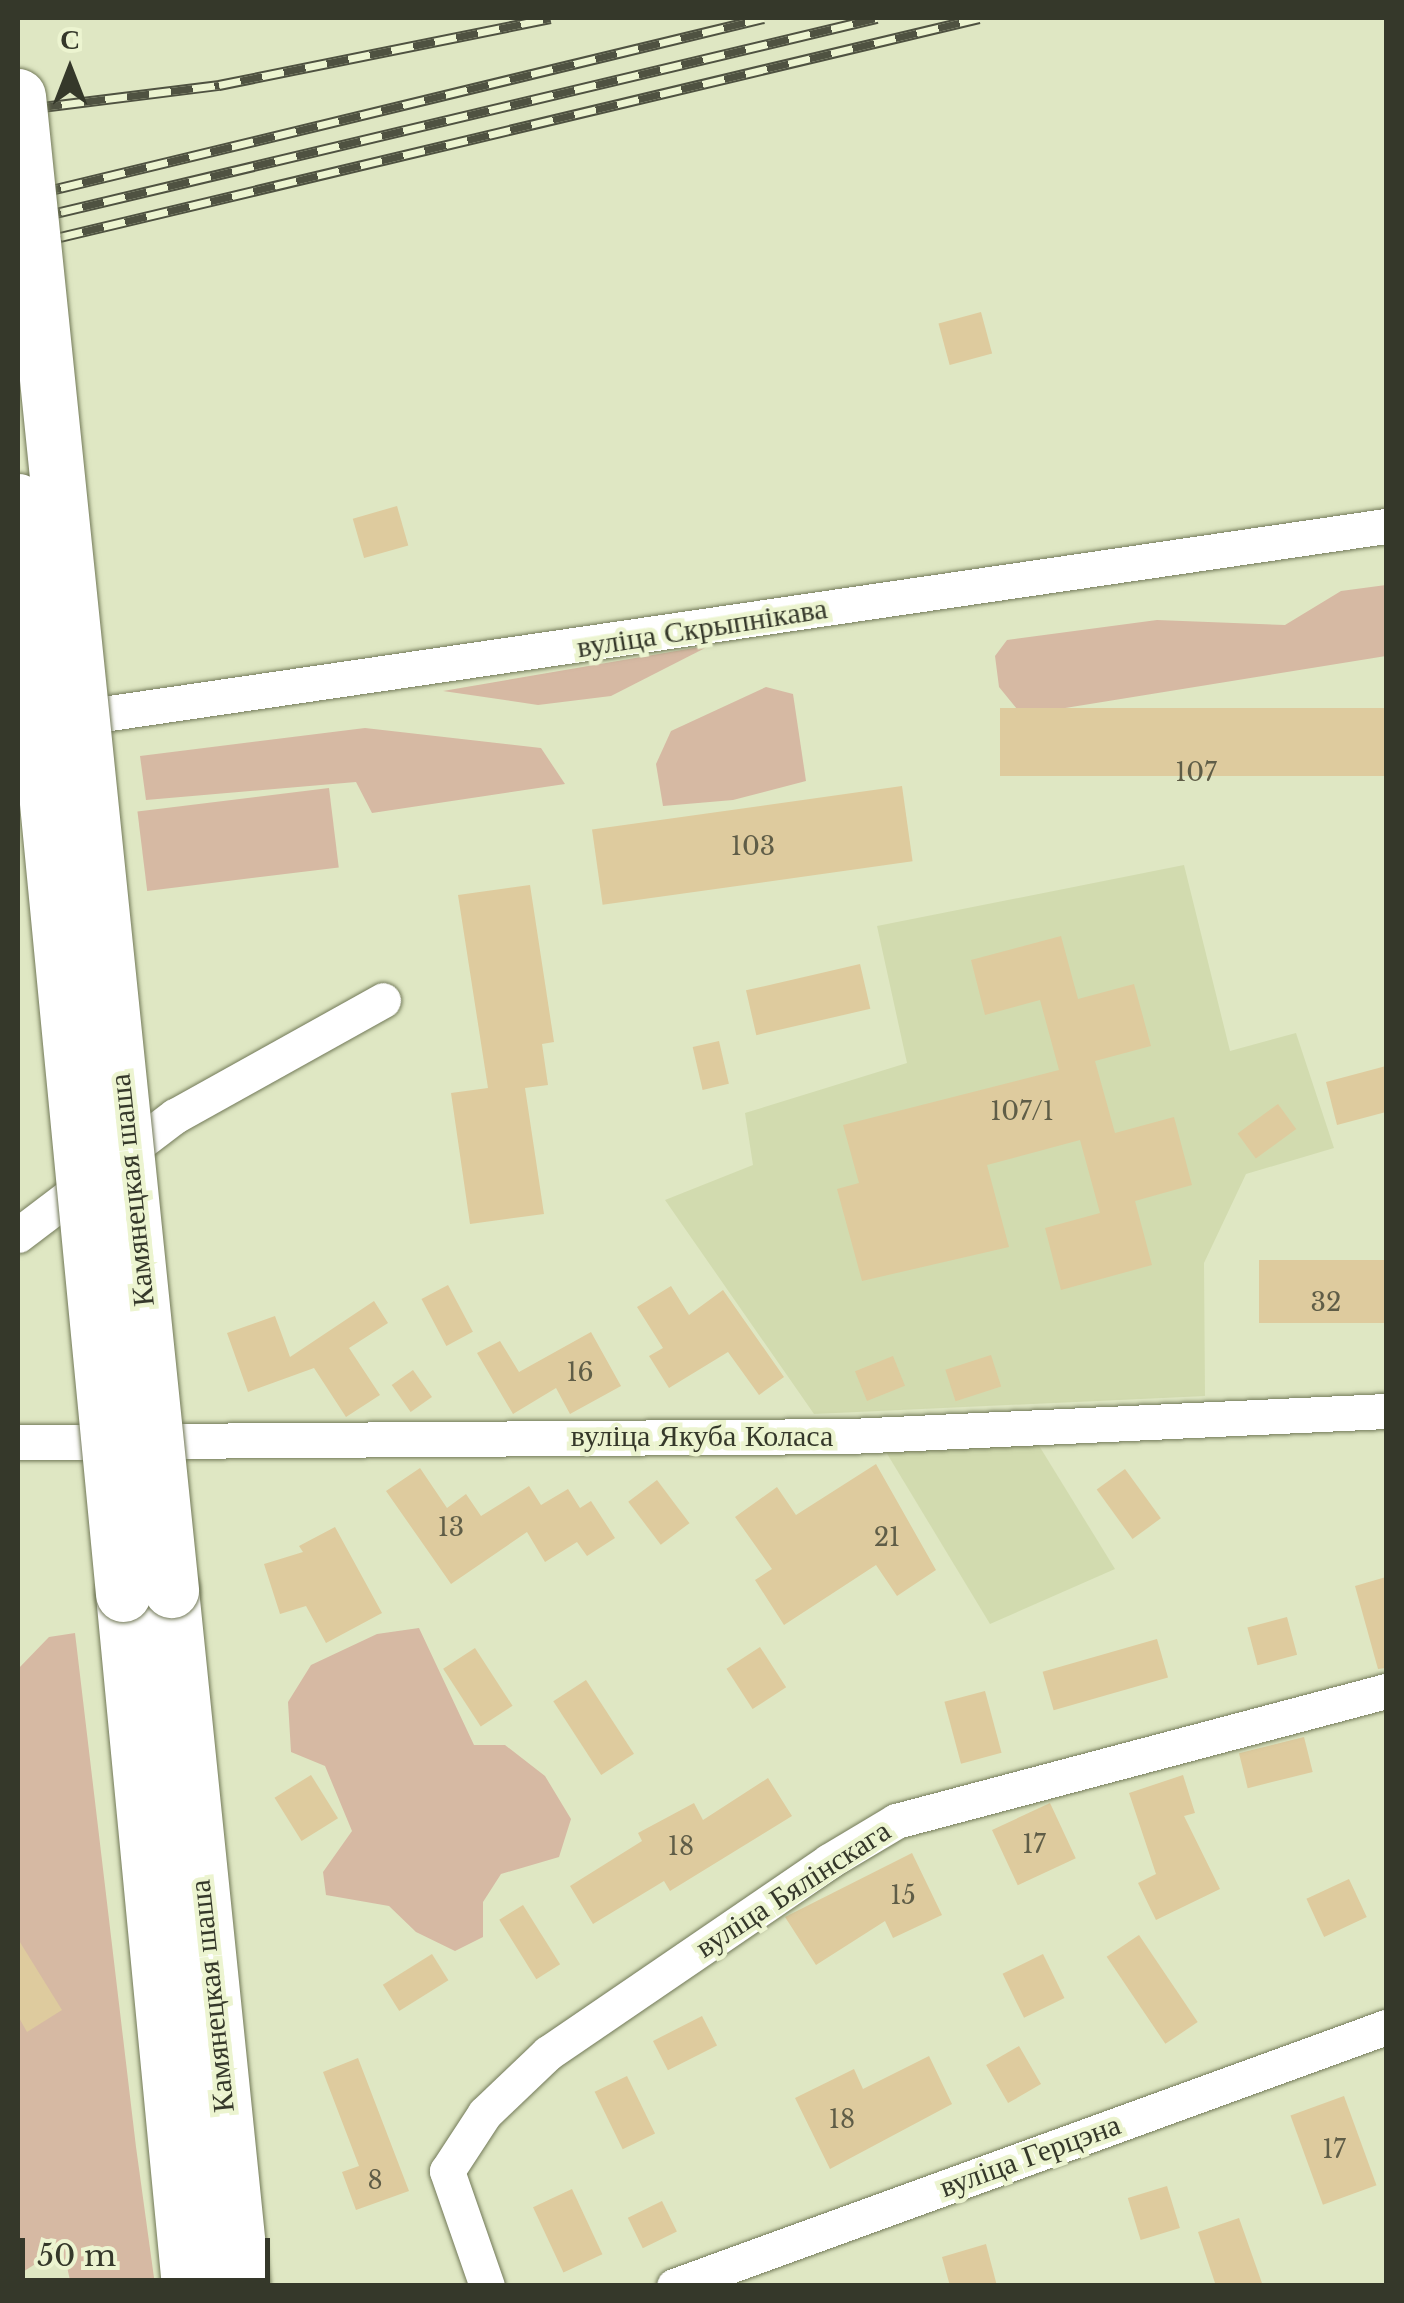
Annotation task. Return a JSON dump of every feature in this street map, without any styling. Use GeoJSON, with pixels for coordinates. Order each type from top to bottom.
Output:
{"type":"FeatureCollection","features":[{"type":"Feature","properties":{"kind":"main road","name":"Камянецкая шаша"},"geometry":{"type":"LineString","coordinates":[[18,96],[147,1592],[188,2286]]}},
{"type":"Feature","properties":{"kind":"main road","name":"Камянецкая шаша"},"geometry":{"type":"LineString","coordinates":[[18,502],[147,1592],[242,2286]]}},
{"type":"Feature","properties":{"kind":"street","name":"вуліца Скрыпнікава"},"geometry":{"type":"LineString","coordinates":[[18,726],[1386,526]]}},
{"type":"Feature","properties":{"kind":"street"},"geometry":{"type":"LineString","coordinates":[[18,1235],[175,1116],[382,1000]]}},
{"type":"Feature","properties":{"kind":"street","name":"вуліца Якуба Коласа"},"geometry":{"type":"LineString","coordinates":[[18,1442],[850,1436],[1386,1411]]}},
{"type":"Feature","properties":{"kind":"street","name":"вуліца Бялінскага"},"geometry":{"type":"LineString","coordinates":[[487,2286],[448,2171],[485,2114],[548,2053],[829,1861],[896,1821],[1386,1690]]}},
{"type":"Feature","properties":{"kind":"street","name":"вуліца Герцэна"},"geometry":{"type":"LineString","coordinates":[[674,2286],[1386,2027]]}},
{"type":"Feature","properties":{"kind":"shaded area"},"geometry":{"type":"Polygon","coordinates":[[[1386,585],[1386,656],[1022,715],[999,687],[995,656],[1007,640],[1157,620],[1285,625],[1341,591],[1386,585]]]}},
{"type":"Feature","properties":{"kind":"shaded area"},"geometry":{"type":"Polygon","coordinates":[[[711,645],[611,696],[538,705],[443,691],[711,645]]]}},
{"type":"Feature","properties":{"kind":"shaded area"},"geometry":{"type":"Polygon","coordinates":[[[766,687],[793,694],[806,781],[733,800],[663,806],[656,764],[671,731],[766,687]]]}},
{"type":"Feature","properties":{"kind":"shaded area"},"geometry":{"type":"Polygon","coordinates":[[[365,728],[541,748],[565,784],[372,813],[356,782],[146,800],[140,756],[365,728]]]}},
{"type":"Feature","properties":{"kind":"shaded area"},"geometry":{"type":"Polygon","coordinates":[[[329,788],[339,867],[147,891],[137,812],[329,788]]]}},
{"type":"Feature","properties":{"kind":"shaded area"},"geometry":{"type":"Polygon","coordinates":[[[1184,865],[1230,1051],[1296,1033],[1334,1148],[1246,1174],[1204,1263],[1205,1396],[814,1414],[665,1200],[753,1165],[745,1113],[907,1063],[877,926],[1184,865]]]}},
{"type":"Feature","properties":{"kind":"shaded area"},"geometry":{"type":"Polygon","coordinates":[[[1038,1444],[1115,1569],[990,1624],[886,1452],[1038,1444]]]}},
{"type":"Feature","properties":{"kind":"shaded area"},"geometry":{"type":"Polygon","coordinates":[[[419,1628],[474,1745],[505,1745],[545,1776],[571,1819],[559,1857],[501,1874],[483,1902],[483,1937],[455,1951],[416,1932],[389,1906],[326,1895],[323,1872],[352,1831],[325,1766],[291,1752],[288,1702],[311,1665],[377,1634],[419,1628]]]}},
{"type":"Feature","properties":{"kind":"shaded area"},"geometry":{"type":"Polygon","coordinates":[[[75,1633],[155,2285],[71,2285],[66,2262],[48,2256],[18,2275],[18,1669],[49,1637],[75,1633]]]}},
{"type":"Feature","properties":{"kind":"building"},"geometry":{"type":"Polygon","coordinates":[[[981,312],[992,354],[950,365],[938,323],[981,312]]]}},
{"type":"Feature","properties":{"kind":"building"},"geometry":{"type":"Polygon","coordinates":[[[397,506],[408,545],[364,558],[353,519],[397,506]]]}},
{"type":"Feature","properties":{"kind":"building"},"geometry":{"type":"Polygon","coordinates":[[[1000,708],[1386,708],[1386,776],[1000,776],[1000,708]]]}},
{"type":"Feature","properties":{"kind":"building"},"geometry":{"type":"Polygon","coordinates":[[[902,786],[913,861],[603,905],[592,830],[902,786]]]}},
{"type":"Feature","properties":{"kind":"building"},"geometry":{"type":"Polygon","coordinates":[[[530,885],[554,1042],[542,1044],[548,1085],[525,1088],[544,1214],[470,1224],[451,1093],[488,1088],[458,895],[530,885]]]}},
{"type":"Feature","properties":{"kind":"building"},"geometry":{"type":"Polygon","coordinates":[[[1061,936],[1078,999],[1134,984],[1151,1046],[1095,1061],[1115,1133],[1174,1117],[1192,1185],[1135,1201],[1152,1265],[1061,1290],[1045,1228],[1100,1213],[1080,1140],[987,1165],[1009,1247],[862,1281],[837,1189],[859,1183],[843,1125],[1059,1070],[1040,1000],[985,1015],[971,960],[1061,936]]]}},
{"type":"Feature","properties":{"kind":"building"},"geometry":{"type":"Polygon","coordinates":[[[860,964],[870,1009],[756,1035],[746,990],[860,964]]]}},
{"type":"Feature","properties":{"kind":"building"},"geometry":{"type":"Polygon","coordinates":[[[719,1041],[729,1084],[703,1090],[693,1047],[719,1041]]]}},
{"type":"Feature","properties":{"kind":"building"},"geometry":{"type":"Polygon","coordinates":[[[1386,1066],[1386,1112],[1337,1125],[1326,1082],[1386,1066]]]}},
{"type":"Feature","properties":{"kind":"building"},"geometry":{"type":"Polygon","coordinates":[[[1278,1104],[1296,1129],[1256,1158],[1238,1133],[1278,1104]]]}},
{"type":"Feature","properties":{"kind":"building"},"geometry":{"type":"Polygon","coordinates":[[[1259,1260],[1386,1260],[1386,1323],[1259,1323],[1259,1260]]]}},
{"type":"Feature","properties":{"kind":"building"},"geometry":{"type":"Polygon","coordinates":[[[448,1285],[473,1332],[446,1346],[422,1299],[448,1285]]]}},
{"type":"Feature","properties":{"kind":"building"},"geometry":{"type":"Polygon","coordinates":[[[671,1286],[689,1315],[723,1290],[784,1377],[759,1395],[728,1352],[669,1388],[649,1356],[663,1348],[637,1307],[671,1286]]]}},
{"type":"Feature","properties":{"kind":"building"},"geometry":{"type":"Polygon","coordinates":[[[374,1301],[388,1323],[349,1348],[380,1395],[346,1417],[314,1368],[248,1392],[227,1333],[275,1316],[290,1357],[374,1301]]]}},
{"type":"Feature","properties":{"kind":"building"},"geometry":{"type":"Polygon","coordinates":[[[591,1332],[621,1386],[570,1414],[556,1388],[513,1414],[477,1353],[500,1341],[519,1372],[591,1332]]]}},
{"type":"Feature","properties":{"kind":"building"},"geometry":{"type":"Polygon","coordinates":[[[991,1355],[1001,1386],[956,1401],[945,1370],[991,1355]]]}},
{"type":"Feature","properties":{"kind":"building"},"geometry":{"type":"Polygon","coordinates":[[[893,1356],[905,1386],[867,1401],[855,1371],[893,1356]]]}},
{"type":"Feature","properties":{"kind":"building"},"geometry":{"type":"Polygon","coordinates":[[[413,1370],[432,1397],[411,1412],[392,1385],[413,1370]]]}},
{"type":"Feature","properties":{"kind":"building"},"geometry":{"type":"Polygon","coordinates":[[[876,1464],[936,1570],[897,1596],[876,1565],[784,1625],[755,1580],[772,1569],[735,1517],[777,1487],[796,1515],[876,1464]]]}},
{"type":"Feature","properties":{"kind":"building"},"geometry":{"type":"Polygon","coordinates":[[[420,1468],[447,1508],[466,1494],[481,1516],[529,1486],[541,1505],[568,1489],[580,1508],[591,1501],[615,1538],[587,1556],[577,1542],[545,1562],[527,1532],[451,1584],[386,1491],[420,1468]]]}},
{"type":"Feature","properties":{"kind":"building"},"geometry":{"type":"Polygon","coordinates":[[[1125,1469],[1161,1518],[1133,1539],[1097,1490],[1125,1469]]]}},
{"type":"Feature","properties":{"kind":"building"},"geometry":{"type":"Polygon","coordinates":[[[657,1480],[689,1523],[661,1545],[628,1502],[657,1480]]]}},
{"type":"Feature","properties":{"kind":"building"},"geometry":{"type":"Polygon","coordinates":[[[335,1527],[382,1613],[326,1643],[306,1606],[280,1614],[264,1564],[303,1552],[299,1546],[335,1527]]]}},
{"type":"Feature","properties":{"kind":"building"},"geometry":{"type":"Polygon","coordinates":[[[1386,1577],[1386,1668],[1378,1669],[1355,1586],[1386,1577]]]}},
{"type":"Feature","properties":{"kind":"building"},"geometry":{"type":"Polygon","coordinates":[[[1287,1617],[1297,1655],[1257,1665],[1247,1628],[1287,1617]]]}},
{"type":"Feature","properties":{"kind":"building"},"geometry":{"type":"Polygon","coordinates":[[[1157,1639],[1168,1677],[1054,1710],[1043,1672],[1157,1639]]]}},
{"type":"Feature","properties":{"kind":"building"},"geometry":{"type":"Polygon","coordinates":[[[760,1647],[786,1687],[753,1709],[726,1669],[760,1647]]]}},
{"type":"Feature","properties":{"kind":"building"},"geometry":{"type":"Polygon","coordinates":[[[475,1648],[513,1706],[481,1727],[443,1669],[475,1648]]]}},
{"type":"Feature","properties":{"kind":"building"},"geometry":{"type":"Polygon","coordinates":[[[586,1680],[634,1754],[601,1775],[553,1701],[586,1680]]]}},
{"type":"Feature","properties":{"kind":"building"},"geometry":{"type":"Polygon","coordinates":[[[985,1691],[1002,1753],[961,1764],[944,1702],[985,1691]]]}},
{"type":"Feature","properties":{"kind":"building"},"geometry":{"type":"Polygon","coordinates":[[[1304,1737],[1313,1772],[1248,1788],[1239,1753],[1304,1737]]]}},
{"type":"Feature","properties":{"kind":"building"},"geometry":{"type":"Polygon","coordinates":[[[311,1775],[338,1818],[302,1841],[275,1798],[311,1775]]]}},
{"type":"Feature","properties":{"kind":"building"},"geometry":{"type":"Polygon","coordinates":[[[1183,1775],[1195,1813],[1184,1816],[1220,1889],[1156,1920],[1138,1883],[1156,1874],[1129,1793],[1183,1775]]]}},
{"type":"Feature","properties":{"kind":"building"},"geometry":{"type":"Polygon","coordinates":[[[768,1778],[792,1816],[670,1891],[664,1881],[593,1924],[570,1886],[642,1841],[638,1833],[694,1803],[703,1820],[768,1778]]]}},
{"type":"Feature","properties":{"kind":"building"},"geometry":{"type":"Polygon","coordinates":[[[1050,1803],[1076,1858],[1018,1885],[992,1830],[1050,1803]]]}},
{"type":"Feature","properties":{"kind":"building"},"geometry":{"type":"Polygon","coordinates":[[[912,1853],[942,1915],[893,1938],[885,1921],[816,1965],[785,1917],[912,1853]]]}},
{"type":"Feature","properties":{"kind":"building"},"geometry":{"type":"Polygon","coordinates":[[[1349,1879],[1367,1917],[1324,1937],[1306,1899],[1349,1879]]]}},
{"type":"Feature","properties":{"kind":"building"},"geometry":{"type":"Polygon","coordinates":[[[523,1905],[560,1964],[536,1979],[499,1920],[523,1905]]]}},
{"type":"Feature","properties":{"kind":"building"},"geometry":{"type":"Polygon","coordinates":[[[1139,1935],[1198,2022],[1165,2044],[1107,1957],[1139,1935]]]}},
{"type":"Feature","properties":{"kind":"building"},"geometry":{"type":"Polygon","coordinates":[[[18,1939],[62,2010],[27,2032],[18,2016],[18,1939]]]}},
{"type":"Feature","properties":{"kind":"building"},"geometry":{"type":"Polygon","coordinates":[[[432,1954],[448,1980],[399,2011],[383,1985],[432,1954]]]}},
{"type":"Feature","properties":{"kind":"building"},"geometry":{"type":"Polygon","coordinates":[[[1043,1954],[1064,1998],[1024,2018],[1003,1974],[1043,1954]]]}},
{"type":"Feature","properties":{"kind":"building"},"geometry":{"type":"Polygon","coordinates":[[[702,2016],[717,2045],[668,2070],[653,2041],[702,2016]]]}},
{"type":"Feature","properties":{"kind":"building"},"geometry":{"type":"Polygon","coordinates":[[[1019,2046],[1041,2084],[1008,2103],[986,2065],[1019,2046]]]}},
{"type":"Feature","properties":{"kind":"building"},"geometry":{"type":"Polygon","coordinates":[[[929,2056],[952,2104],[830,2169],[795,2098],[854,2069],[863,2089],[929,2056]]]}},
{"type":"Feature","properties":{"kind":"building"},"geometry":{"type":"Polygon","coordinates":[[[358,2058],[409,2191],[356,2210],[342,2172],[359,2166],[323,2072],[358,2058]]]}},
{"type":"Feature","properties":{"kind":"building"},"geometry":{"type":"Polygon","coordinates":[[[627,2076],[655,2134],[623,2149],[595,2092],[627,2076]]]}},
{"type":"Feature","properties":{"kind":"building"},"geometry":{"type":"Polygon","coordinates":[[[1344,2096],[1376,2185],[1323,2205],[1290,2115],[1344,2096]]]}},
{"type":"Feature","properties":{"kind":"building"},"geometry":{"type":"Polygon","coordinates":[[[1167,2186],[1180,2228],[1141,2240],[1128,2198],[1167,2186]]]}},
{"type":"Feature","properties":{"kind":"building"},"geometry":{"type":"Polygon","coordinates":[[[572,2189],[602,2254],[563,2272],[533,2207],[572,2189]]]}},
{"type":"Feature","properties":{"kind":"building"},"geometry":{"type":"Polygon","coordinates":[[[662,2201],[677,2232],[643,2248],[628,2218],[662,2201]]]}},
{"type":"Feature","properties":{"kind":"building"},"geometry":{"type":"Polygon","coordinates":[[[1239,2218],[1263,2286],[1216,2286],[1198,2232],[1239,2218]]]}},
{"type":"Feature","properties":{"kind":"building"},"geometry":{"type":"Polygon","coordinates":[[[986,2244],[997,2286],[950,2286],[942,2257],[986,2244]]]}},
{"type":"Feature","properties":{"kind":"railway"},"geometry":{"type":"LineString","coordinates":[[18,110],[219,85],[550,18]]}},
{"type":"Feature","properties":{"kind":"railway"},"geometry":{"type":"LineString","coordinates":[[18,198],[764,18]]}},
{"type":"Feature","properties":{"kind":"railway"},"geometry":{"type":"LineString","coordinates":[[18,222],[877,18]]}},
{"type":"Feature","properties":{"kind":"railway"},"geometry":{"type":"LineString","coordinates":[[18,247],[979,18]]}}]}
